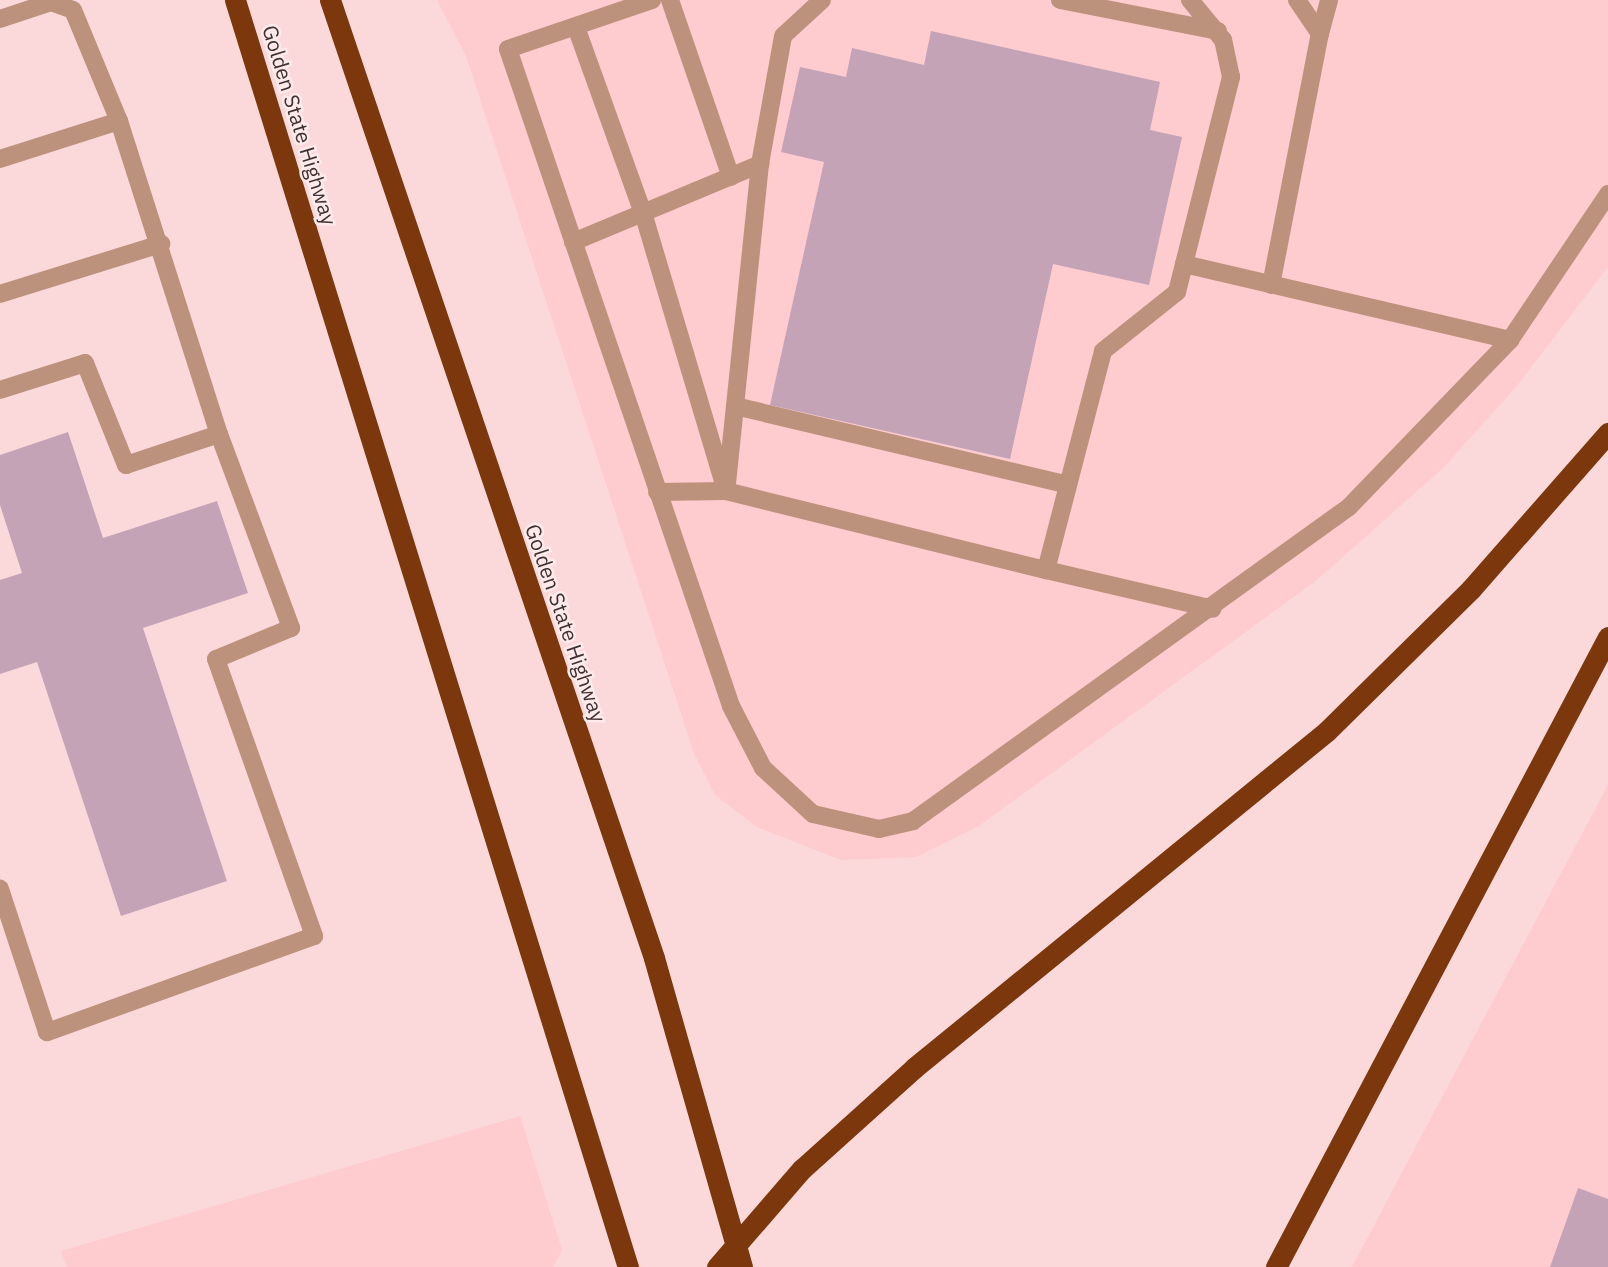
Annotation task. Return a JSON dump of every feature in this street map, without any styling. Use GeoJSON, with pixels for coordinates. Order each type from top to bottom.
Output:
{"type":"FeatureCollection","features":[{"type":"Feature","properties":{"kind":"highway","name":"Golden State Highway"},"geometry":{"type":"LineString","coordinates":[[235,0],[628,1267]]}},
{"type":"Feature","properties":{"kind":"highway","name":"Golden State Highway"},"geometry":{"type":"LineString","coordinates":[[330,0],[654,958],[742,1267]]}},
{"type":"Feature","properties":{"kind":"highway"},"geometry":{"type":"LineString","coordinates":[[718,1267],[802,1169],[914,1068],[1327,731],[1471,589],[1608,433]]}},
{"type":"Feature","properties":{"kind":"highway"},"geometry":{"type":"LineString","coordinates":[[1276,1267],[1608,637]]}},
{"type":"Feature","properties":{"kind":"lane"},"geometry":{"type":"LineString","coordinates":[[652,0],[508,49],[732,706],[763,768],[813,814],[879,829],[914,821],[1213,609],[1349,508],[1510,340],[1608,194]]}},
{"type":"Feature","properties":{"kind":"lane"},"geometry":{"type":"LineString","coordinates":[[670,0],[731,177]]}},
{"type":"Feature","properties":{"kind":"lane"},"geometry":{"type":"LineString","coordinates":[[726,491],[761,164],[783,36],[822,0]]}},
{"type":"Feature","properties":{"kind":"lane"},"geometry":{"type":"LineString","coordinates":[[1060,0],[1217,31]]}},
{"type":"Feature","properties":{"kind":"lane"},"geometry":{"type":"LineString","coordinates":[[1046,570],[1103,351],[1177,292],[1231,78],[1217,31],[1190,0]]}},
{"type":"Feature","properties":{"kind":"lane"},"geometry":{"type":"LineString","coordinates":[[1297,0],[1321,34]]}},
{"type":"Feature","properties":{"kind":"lane"},"geometry":{"type":"LineString","coordinates":[[1271,285],[1329,0]]}},
{"type":"Feature","properties":{"kind":"lane"},"geometry":{"type":"LineString","coordinates":[[0,19],[51,2],[73,10],[119,121],[161,244],[219,434],[291,628],[216,659],[314,936],[47,1032],[0,889]]}},
{"type":"Feature","properties":{"kind":"lane"},"geometry":{"type":"LineString","coordinates":[[576,27],[644,216],[726,491]]}},
{"type":"Feature","properties":{"kind":"lane"},"geometry":{"type":"LineString","coordinates":[[0,159],[119,121]]}},
{"type":"Feature","properties":{"kind":"lane"},"geometry":{"type":"LineString","coordinates":[[573,242],[644,216],[761,164]]}},
{"type":"Feature","properties":{"kind":"lane"},"geometry":{"type":"LineString","coordinates":[[0,294],[161,244]]}},
{"type":"Feature","properties":{"kind":"lane"},"geometry":{"type":"LineString","coordinates":[[1184,264],[1510,340]]}},
{"type":"Feature","properties":{"kind":"lane"},"geometry":{"type":"LineString","coordinates":[[0,390],[85,363],[126,465],[219,434]]}},
{"type":"Feature","properties":{"kind":"lane"},"geometry":{"type":"LineString","coordinates":[[735,407],[1068,485]]}},
{"type":"Feature","properties":{"kind":"lane"},"geometry":{"type":"LineString","coordinates":[[657,492],[726,491],[1213,609]]}},
{"type":"Feature","properties":{"kind":"shaded area"},"geometry":{"type":"Polygon","coordinates":[[[437,0],[1608,0],[1608,267],[1516,387],[1443,468],[1317,580],[979,826],[916,857],[841,860],[757,827],[715,795],[694,753],[466,56],[437,0]]]}},
{"type":"Feature","properties":{"kind":"shaded area"},"geometry":{"type":"Polygon","coordinates":[[[1608,785],[1608,1267],[1352,1267],[1432,1116],[1608,785]]]}},
{"type":"Feature","properties":{"kind":"shaded area"},"geometry":{"type":"Polygon","coordinates":[[[520,1116],[562,1250],[553,1267],[67,1267],[61,1251],[520,1116]]]}},
{"type":"Feature","properties":{"kind":"building"},"geometry":{"type":"Polygon","coordinates":[[[931,31],[1160,82],[1150,130],[1182,137],[1149,285],[1053,264],[1010,459],[770,405],[824,162],[781,152],[800,67],[846,77],[852,48],[924,65],[931,31]]]}},
{"type":"Feature","properties":{"kind":"building"},"geometry":{"type":"Polygon","coordinates":[[[68,432],[103,538],[217,501],[248,593],[143,628],[227,881],[121,916],[37,662],[0,674],[0,580],[22,573],[0,505],[0,455],[68,432]]]}},
{"type":"Feature","properties":{"kind":"building"},"geometry":{"type":"Polygon","coordinates":[[[1578,1188],[1608,1199],[1608,1267],[1550,1267],[1578,1188]]]}}]}
